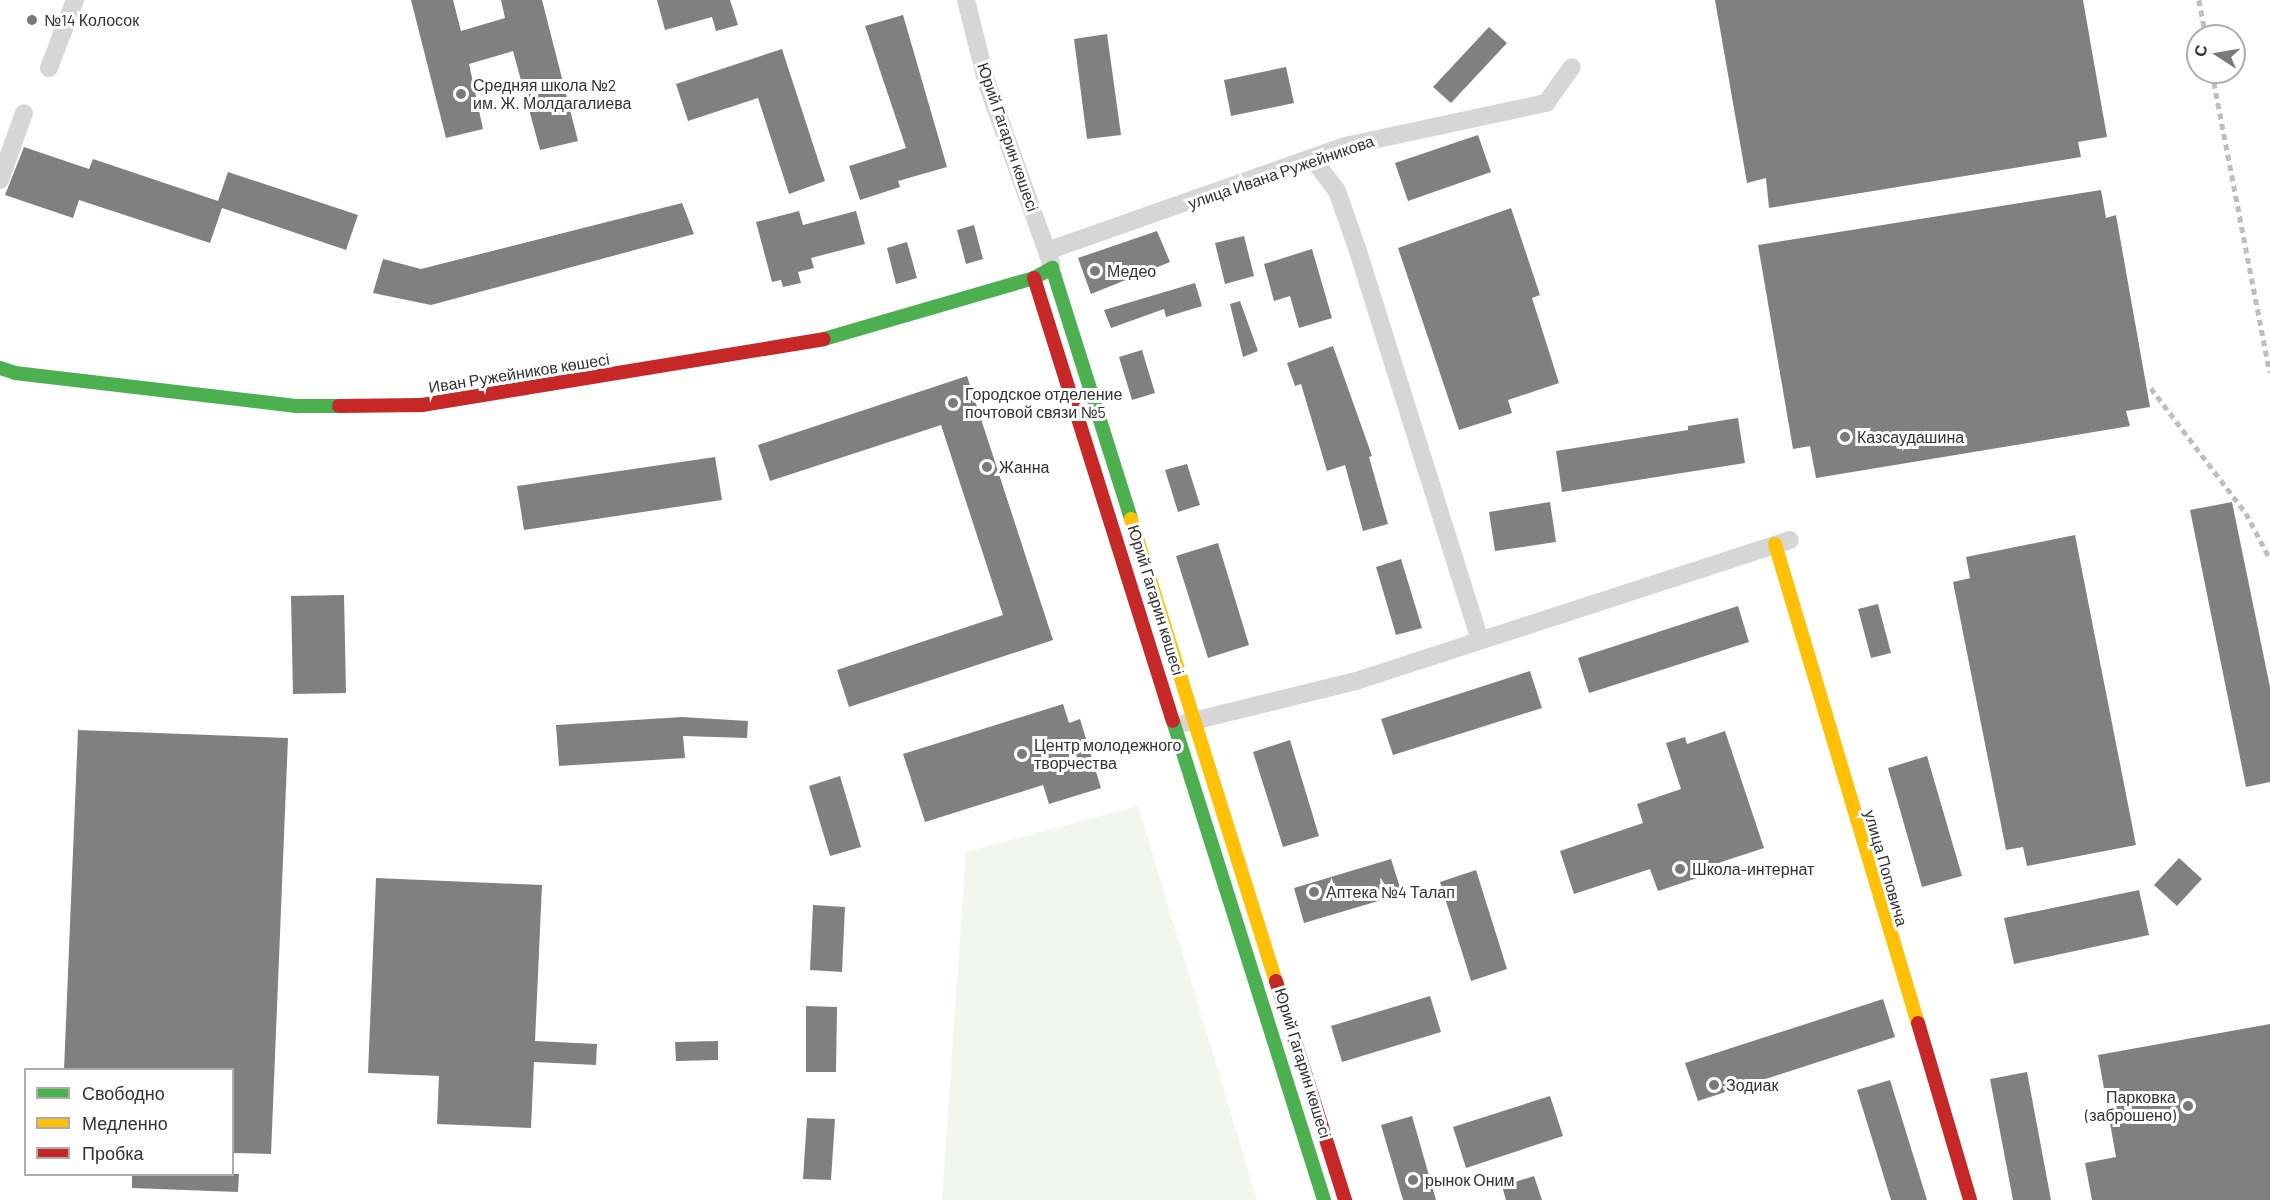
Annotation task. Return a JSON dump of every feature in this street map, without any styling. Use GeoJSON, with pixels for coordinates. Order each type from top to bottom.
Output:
{"type":"FeatureCollection","features":[{"type":"Feature","properties":{"kind":"main road","name":"улица Ивана Ружейникова"},"geometry":{"type":"LineString","coordinates":[[1034,278],[1049,260]]}},
{"type":"Feature","properties":{"kind":"main road","name":"Юрий Гагарин көшесі"},"geometry":{"type":"LineString","coordinates":[[1049,260],[1345,1200]]}},
{"type":"Feature","properties":{"kind":"main road","name":"Юрий Гагарин көшесі"},"geometry":{"type":"LineString","coordinates":[[1034,278],[1324,1200]]}},
{"type":"Feature","properties":{"kind":"main road","name":"Иван Ружейников көшесі"},"geometry":{"type":"LineString","coordinates":[[0,368],[15,373],[298,406],[422,405],[809,342],[1034,278]]}},
{"type":"Feature","properties":{"kind":"main road","name":"улица Поповича"},"geometry":{"type":"LineString","coordinates":[[1783,542],[1970,1200]]}},
{"type":"Feature","properties":{"kind":"street"},"geometry":{"type":"LineString","coordinates":[[49,68],[75,0]]}},
{"type":"Feature","properties":{"kind":"street","name":"Юрий Гагарин көшесі"},"geometry":{"type":"LineString","coordinates":[[966,0],[987,84],[1049,260]]}},
{"type":"Feature","properties":{"kind":"street","name":"улица Ивана Ружейникова"},"geometry":{"type":"LineString","coordinates":[[1049,260],[1312,158],[1447,122],[1546,103],[1572,67]]}},
{"type":"Feature","properties":{"kind":"street"},"geometry":{"type":"LineString","coordinates":[[0,180],[24,113]]}},
{"type":"Feature","properties":{"kind":"street"},"geometry":{"type":"LineString","coordinates":[[1312,158],[1337,191],[1357,248],[1479,638]]}},
{"type":"Feature","properties":{"kind":"street"},"geometry":{"type":"LineString","coordinates":[[1174,726],[1356,681],[1479,638],[1783,542]]}},
{"type":"Feature","properties":{"kind":"shaded area"},"geometry":{"type":"Polygon","coordinates":[[[1138,806],[1257,1200],[942,1200],[966,852],[1138,806]]]}},
{"type":"Feature","properties":{"kind":"building"},"geometry":{"type":"Polygon","coordinates":[[[411,0],[453,0],[461,31],[505,18],[501,0],[542,0],[578,141],[540,150],[513,51],[469,64],[483,129],[446,138],[411,0]]]}},
{"type":"Feature","properties":{"kind":"building"},"geometry":{"type":"Polygon","coordinates":[[[657,0],[730,0],[738,25],[716,31],[712,17],[665,30],[657,0]]]}},
{"type":"Feature","properties":{"kind":"building"},"geometry":{"type":"Polygon","coordinates":[[[1715,0],[2083,0],[2107,137],[2078,142],[2081,157],[1769,208],[1766,178],[1747,183],[1715,0]]]}},
{"type":"Feature","properties":{"kind":"building"},"geometry":{"type":"Polygon","coordinates":[[[903,15],[947,167],[898,181],[900,187],[860,200],[849,166],[906,148],[865,26],[903,15]]]}},
{"type":"Feature","properties":{"kind":"building"},"geometry":{"type":"Polygon","coordinates":[[[1489,27],[1507,43],[1451,103],[1433,87],[1489,27]]]}},
{"type":"Feature","properties":{"kind":"building"},"geometry":{"type":"Polygon","coordinates":[[[1107,34],[1121,135],[1087,139],[1074,39],[1107,34]]]}},
{"type":"Feature","properties":{"kind":"building"},"geometry":{"type":"Polygon","coordinates":[[[782,49],[825,181],[789,194],[758,98],[688,121],[676,84],[782,49]]]}},
{"type":"Feature","properties":{"kind":"building"},"geometry":{"type":"Polygon","coordinates":[[[1286,67],[1294,103],[1231,116],[1224,80],[1286,67]]]}},
{"type":"Feature","properties":{"kind":"building"},"geometry":{"type":"Polygon","coordinates":[[[1478,135],[1491,172],[1408,201],[1395,163],[1478,135]]]}},
{"type":"Feature","properties":{"kind":"building"},"geometry":{"type":"Polygon","coordinates":[[[24,147],[89,169],[93,159],[218,201],[228,172],[358,215],[346,250],[222,208],[210,243],[79,200],[73,218],[5,195],[24,147]]]}},
{"type":"Feature","properties":{"kind":"building"},"geometry":{"type":"Polygon","coordinates":[[[2101,190],[2106,218],[2116,215],[2150,407],[2126,411],[2130,426],[1816,478],[1810,446],[1793,449],[1758,245],[2101,190]]]}},
{"type":"Feature","properties":{"kind":"building"},"geometry":{"type":"Polygon","coordinates":[[[682,203],[694,234],[431,305],[373,293],[383,259],[421,269],[682,203]]]}},
{"type":"Feature","properties":{"kind":"building"},"geometry":{"type":"Polygon","coordinates":[[[1511,208],[1540,295],[1532,298],[1559,383],[1508,400],[1512,413],[1459,430],[1398,248],[1511,208]]]}},
{"type":"Feature","properties":{"kind":"building"},"geometry":{"type":"Polygon","coordinates":[[[799,211],[803,225],[856,211],[865,244],[811,258],[814,268],[798,272],[801,283],[783,287],[781,280],[772,282],[756,222],[799,211]]]}},
{"type":"Feature","properties":{"kind":"building"},"geometry":{"type":"Polygon","coordinates":[[[974,225],[983,259],[966,264],[957,230],[974,225]]]}},
{"type":"Feature","properties":{"kind":"building"},"geometry":{"type":"Polygon","coordinates":[[[1157,231],[1170,262],[1091,294],[1078,258],[1157,231]]]}},
{"type":"Feature","properties":{"kind":"building"},"geometry":{"type":"Polygon","coordinates":[[[1244,236],[1254,276],[1225,284],[1215,243],[1244,236]]]}},
{"type":"Feature","properties":{"kind":"building"},"geometry":{"type":"Polygon","coordinates":[[[907,242],[917,278],[896,284],[887,248],[907,242]]]}},
{"type":"Feature","properties":{"kind":"building"},"geometry":{"type":"Polygon","coordinates":[[[1312,249],[1332,318],[1299,328],[1290,296],[1274,301],[1264,264],[1312,249]]]}},
{"type":"Feature","properties":{"kind":"building"},"geometry":{"type":"Polygon","coordinates":[[[1195,283],[1202,306],[1166,317],[1164,309],[1111,328],[1104,310],[1195,283]]]}},
{"type":"Feature","properties":{"kind":"building"},"geometry":{"type":"Polygon","coordinates":[[[1240,301],[1258,351],[1243,357],[1230,304],[1240,301]]]}},
{"type":"Feature","properties":{"kind":"building"},"geometry":{"type":"Polygon","coordinates":[[[1333,346],[1372,456],[1369,457],[1388,524],[1363,531],[1345,465],[1327,471],[1301,384],[1295,386],[1287,363],[1333,346]]]}},
{"type":"Feature","properties":{"kind":"building"},"geometry":{"type":"Polygon","coordinates":[[[1142,350],[1155,393],[1132,400],[1119,357],[1142,350]]]}},
{"type":"Feature","properties":{"kind":"building"},"geometry":{"type":"Polygon","coordinates":[[[967,376],[1053,640],[849,707],[837,670],[1003,615],[941,425],[770,481],[758,445],[967,376]]]}},
{"type":"Feature","properties":{"kind":"building"},"geometry":{"type":"Polygon","coordinates":[[[1738,418],[1745,463],[1562,492],[1556,451],[1688,430],[1688,426],[1738,418]]]}},
{"type":"Feature","properties":{"kind":"building"},"geometry":{"type":"Polygon","coordinates":[[[715,457],[722,500],[524,530],[517,486],[715,457]]]}},
{"type":"Feature","properties":{"kind":"building"},"geometry":{"type":"Polygon","coordinates":[[[1187,464],[1200,505],[1178,512],[1165,470],[1187,464]]]}},
{"type":"Feature","properties":{"kind":"building"},"geometry":{"type":"Polygon","coordinates":[[[1550,502],[1556,542],[1495,551],[1489,512],[1550,502]]]}},
{"type":"Feature","properties":{"kind":"building"},"geometry":{"type":"Polygon","coordinates":[[[2232,502],[2270,687],[2270,782],[2246,787],[2190,510],[2232,502]]]}},
{"type":"Feature","properties":{"kind":"building"},"geometry":{"type":"Polygon","coordinates":[[[2075,535],[2136,845],[2027,866],[2023,847],[2006,850],[1953,582],[1970,578],[1966,557],[2075,535]]]}},
{"type":"Feature","properties":{"kind":"building"},"geometry":{"type":"Polygon","coordinates":[[[1218,543],[1249,645],[1208,658],[1176,556],[1218,543]]]}},
{"type":"Feature","properties":{"kind":"building"},"geometry":{"type":"Polygon","coordinates":[[[1401,559],[1422,628],[1396,635],[1376,567],[1401,559]]]}},
{"type":"Feature","properties":{"kind":"building"},"geometry":{"type":"Polygon","coordinates":[[[344,595],[346,693],[293,694],[291,596],[344,595]]]}},
{"type":"Feature","properties":{"kind":"building"},"geometry":{"type":"Polygon","coordinates":[[[1878,604],[1891,653],[1871,658],[1858,609],[1878,604]]]}},
{"type":"Feature","properties":{"kind":"building"},"geometry":{"type":"Polygon","coordinates":[[[1738,606],[1749,642],[1589,693],[1578,658],[1738,606]]]}},
{"type":"Feature","properties":{"kind":"building"},"geometry":{"type":"Polygon","coordinates":[[[1530,671],[1542,708],[1393,755],[1381,719],[1530,671]]]}},
{"type":"Feature","properties":{"kind":"building"},"geometry":{"type":"Polygon","coordinates":[[[1063,704],[1069,723],[1080,719],[1101,788],[1049,804],[1043,785],[925,822],[903,754],[1063,704]]]}},
{"type":"Feature","properties":{"kind":"building"},"geometry":{"type":"Polygon","coordinates":[[[682,717],[748,721],[747,738],[683,736],[685,758],[559,766],[556,725],[682,717]]]}},
{"type":"Feature","properties":{"kind":"building"},"geometry":{"type":"Polygon","coordinates":[[[78,730],[288,738],[271,1154],[234,1153],[234,1068],[64,1068],[78,730]]]}},
{"type":"Feature","properties":{"kind":"building"},"geometry":{"type":"Polygon","coordinates":[[[1725,731],[1764,848],[1697,870],[1700,877],[1658,891],[1650,869],[1574,894],[1560,851],[1643,823],[1637,804],[1681,789],[1666,743],[1685,737],[1687,744],[1725,731]]]}},
{"type":"Feature","properties":{"kind":"building"},"geometry":{"type":"Polygon","coordinates":[[[1290,740],[1319,836],[1283,847],[1253,752],[1290,740]]]}},
{"type":"Feature","properties":{"kind":"building"},"geometry":{"type":"Polygon","coordinates":[[[1927,756],[1962,876],[1922,887],[1888,768],[1927,756]]]}},
{"type":"Feature","properties":{"kind":"building"},"geometry":{"type":"Polygon","coordinates":[[[840,776],[861,847],[830,856],[809,786],[840,776]]]}},
{"type":"Feature","properties":{"kind":"building"},"geometry":{"type":"Polygon","coordinates":[[[2179,858],[2202,879],[2177,906],[2154,885],[2179,858]]]}},
{"type":"Feature","properties":{"kind":"building"},"geometry":{"type":"Polygon","coordinates":[[[1391,859],[1402,894],[1304,923],[1294,888],[1391,859]]]}},
{"type":"Feature","properties":{"kind":"building"},"geometry":{"type":"Polygon","coordinates":[[[1476,870],[1507,969],[1471,981],[1440,882],[1476,870]]]}},
{"type":"Feature","properties":{"kind":"building"},"geometry":{"type":"Polygon","coordinates":[[[376,878],[542,885],[535,1041],[597,1044],[596,1065],[534,1062],[531,1128],[437,1124],[439,1076],[368,1073],[376,878]]]}},
{"type":"Feature","properties":{"kind":"building"},"geometry":{"type":"Polygon","coordinates":[[[2139,890],[2149,935],[2014,964],[2004,918],[2139,890]]]}},
{"type":"Feature","properties":{"kind":"building"},"geometry":{"type":"Polygon","coordinates":[[[813,905],[845,907],[842,972],[810,970],[813,905]]]}},
{"type":"Feature","properties":{"kind":"building"},"geometry":{"type":"Polygon","coordinates":[[[1430,996],[1441,1032],[1342,1062],[1331,1026],[1430,996]]]}},
{"type":"Feature","properties":{"kind":"building"},"geometry":{"type":"Polygon","coordinates":[[[1883,999],[1895,1037],[1698,1101],[1685,1063],[1883,999]]]}},
{"type":"Feature","properties":{"kind":"building"},"geometry":{"type":"Polygon","coordinates":[[[806,1006],[837,1007],[836,1072],[806,1072],[806,1006]]]}},
{"type":"Feature","properties":{"kind":"building","name":"Парковка (заброшено)"},"geometry":{"type":"Polygon","coordinates":[[[2270,1024],[2270,1200],[2092,1200],[2085,1163],[2116,1157],[2098,1055],[2270,1024]]]}},
{"type":"Feature","properties":{"kind":"building"},"geometry":{"type":"Polygon","coordinates":[[[718,1041],[718,1060],[676,1061],[675,1042],[718,1041]]]}},
{"type":"Feature","properties":{"kind":"building"},"geometry":{"type":"Polygon","coordinates":[[[2027,1072],[2051,1200],[2013,1200],[1990,1079],[2027,1072]]]}},
{"type":"Feature","properties":{"kind":"building"},"geometry":{"type":"Polygon","coordinates":[[[1890,1080],[1927,1200],[1891,1200],[1857,1090],[1890,1080]]]}},
{"type":"Feature","properties":{"kind":"building"},"geometry":{"type":"Polygon","coordinates":[[[1550,1096],[1563,1136],[1466,1168],[1453,1127],[1550,1096]]]}},
{"type":"Feature","properties":{"kind":"building"},"geometry":{"type":"Polygon","coordinates":[[[1412,1116],[1436,1200],[1403,1200],[1381,1125],[1412,1116]]]}},
{"type":"Feature","properties":{"kind":"building"},"geometry":{"type":"Polygon","coordinates":[[[807,1118],[835,1119],[831,1180],[803,1179],[807,1118]]]}},
{"type":"Feature","properties":{"kind":"building"},"geometry":{"type":"Polygon","coordinates":[[[234,1174],[239,1174],[238,1192],[132,1188],[132,1176],[234,1176],[234,1174]]]}},
{"type":"Feature","properties":{"kind":"building"},"geometry":{"type":"Polygon","coordinates":[[[1534,1176],[1542,1200],[1506,1200],[1502,1186],[1534,1176]]]}},
{"type":"Feature","properties":{"kind":"railway"},"geometry":{"type":"LineString","coordinates":[[2199,0],[2204,24]]}},
{"type":"Feature","properties":{"kind":"railway"},"geometry":{"type":"LineString","coordinates":[[2214,84],[2270,372]]}},
{"type":"Feature","properties":{"kind":"railway"},"geometry":{"type":"LineString","coordinates":[[2151,388],[2246,513],[2270,559]]}},
{"type":"Feature","properties":{"kind":"traffic: fast"},"geometry":{"type":"LineString","coordinates":[[824,339],[1034,278],[1052,268],[1131,519]]}},
{"type":"Feature","properties":{"kind":"traffic: fast"},"geometry":{"type":"LineString","coordinates":[[0,368],[15,373],[298,406],[339,406]]}},
{"type":"Feature","properties":{"kind":"traffic: fast"},"geometry":{"type":"LineString","coordinates":[[1173,721],[1324,1200]]}},
{"type":"Feature","properties":{"kind":"traffic: slow"},"geometry":{"type":"LineString","coordinates":[[1131,519],[1276,981]]}},
{"type":"Feature","properties":{"kind":"traffic: slow"},"geometry":{"type":"LineString","coordinates":[[1775,544],[1918,1023]]}},
{"type":"Feature","properties":{"kind":"traffic: jam"},"geometry":{"type":"LineString","coordinates":[[1034,278],[1173,721]]}},
{"type":"Feature","properties":{"kind":"traffic: jam"},"geometry":{"type":"LineString","coordinates":[[339,406],[422,405],[824,339]]}},
{"type":"Feature","properties":{"kind":"traffic: jam"},"geometry":{"type":"LineString","coordinates":[[1276,981],[1345,1200]]}},
{"type":"Feature","properties":{"kind":"traffic: jam"},"geometry":{"type":"LineString","coordinates":[[1918,1023],[1970,1200]]}},
{"type":"Feature","properties":{"kind":"place","name":"№14 Колосок"},"geometry":{"type":"Point","coordinates":[32,20]}},
{"type":"Feature","properties":{"kind":"place","name":"Средняя школа №2 им. Ж. Молдагалиева"},"geometry":{"type":"Point","coordinates":[461,94]}},
{"type":"Feature","properties":{"kind":"place","name":"Медео"},"geometry":{"type":"Point","coordinates":[1095,271]}},
{"type":"Feature","properties":{"kind":"place","name":"Городское отделение почтовой связи №5"},"geometry":{"type":"Point","coordinates":[953,403]}},
{"type":"Feature","properties":{"kind":"place","name":"Казсаудашина"},"geometry":{"type":"Point","coordinates":[1845,437]}},
{"type":"Feature","properties":{"kind":"place","name":"Жанна"},"geometry":{"type":"Point","coordinates":[987,467]}},
{"type":"Feature","properties":{"kind":"place","name":"Центр молодежного творчества"},"geometry":{"type":"Point","coordinates":[1022,754]}},
{"type":"Feature","properties":{"kind":"place","name":"Школа-интернат"},"geometry":{"type":"Point","coordinates":[1680,869]}},
{"type":"Feature","properties":{"kind":"place","name":"Аптека №4 Талап"},"geometry":{"type":"Point","coordinates":[1314,892]}},
{"type":"Feature","properties":{"kind":"place","name":"Зодиак"},"geometry":{"type":"Point","coordinates":[1714,1085]}},
{"type":"Feature","properties":{"kind":"place","name":"Парковка (заброшено)"},"geometry":{"type":"Point","coordinates":[2188,1106]}},
{"type":"Feature","properties":{"kind":"place","name":"рынок Оним"},"geometry":{"type":"Point","coordinates":[1413,1180]}}]}
